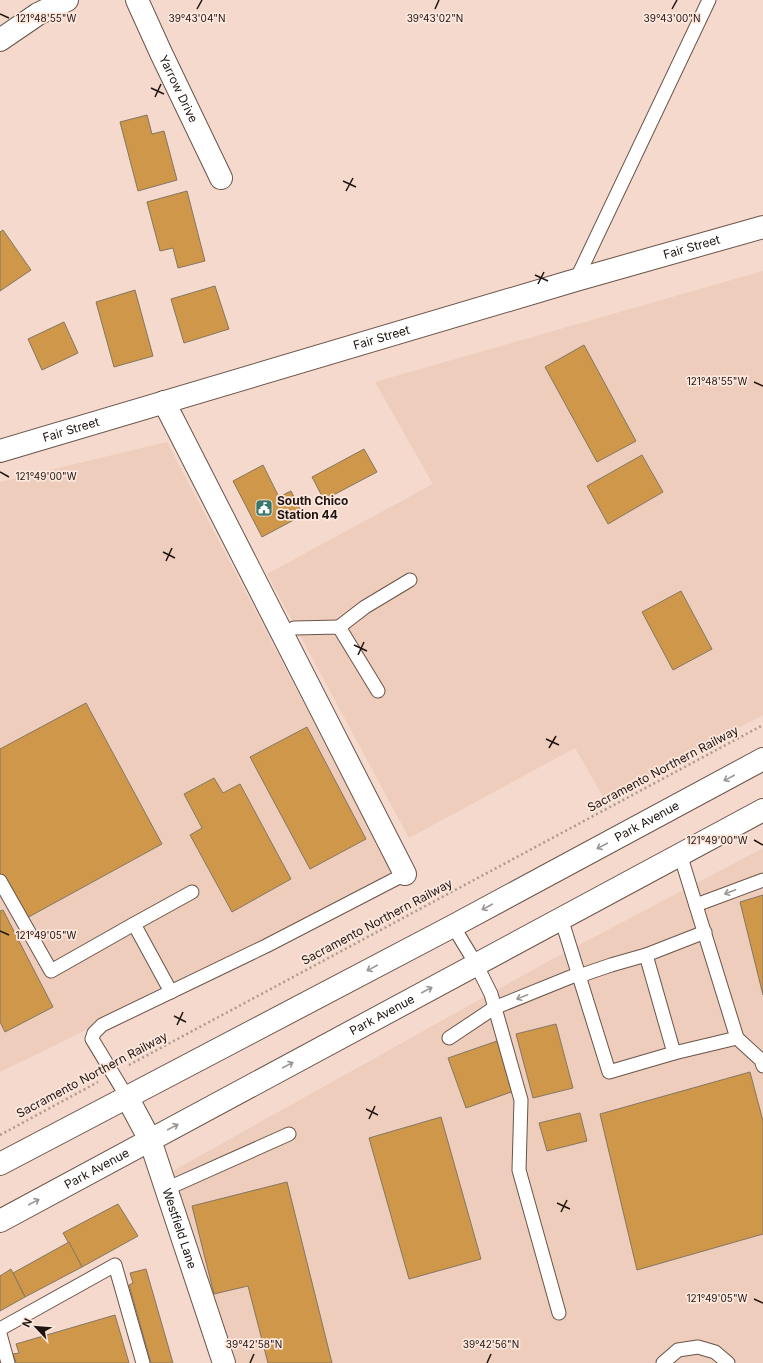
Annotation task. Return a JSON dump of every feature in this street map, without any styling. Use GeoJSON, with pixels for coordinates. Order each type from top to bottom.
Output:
{"type":"FeatureCollection","features":[{"type":"Feature","properties":{"kind":"street"},"geometry":{"type":"LineString","coordinates":[[0,40],[38,14],[67,0]]}},
{"type":"Feature","properties":{"kind":"street","name":"Yarrow Drive"},"geometry":{"type":"LineString","coordinates":[[137,0],[221,178]]}},
{"type":"Feature","properties":{"kind":"street","name":"Fair Street"},"geometry":{"type":"LineString","coordinates":[[2,446],[164,402],[576,280],[763,228]]}},
{"type":"Feature","properties":{"kind":"street"},"geometry":{"type":"LineString","coordinates":[[164,402],[405,874]]}},
{"type":"Feature","properties":{"kind":"street","name":"Park Avenue"},"geometry":{"type":"LineString","coordinates":[[0,1164],[453,926],[763,760]]}},
{"type":"Feature","properties":{"kind":"street","name":"Park Avenue"},"geometry":{"type":"LineString","coordinates":[[0,1221],[763,810]]}},
{"type":"Feature","properties":{"kind":"street","name":"Westfield Lane"},"geometry":{"type":"LineString","coordinates":[[127,1097],[150,1140],[224,1363]]}},
{"type":"Feature","properties":{"kind":"lane"},"geometry":{"type":"LineString","coordinates":[[576,280],[709,0]]}},
{"type":"Feature","properties":{"kind":"lane"},"geometry":{"type":"LineString","coordinates":[[282,634],[294,628],[339,627],[365,607],[410,580]]}},
{"type":"Feature","properties":{"kind":"lane"},"geometry":{"type":"LineString","coordinates":[[339,627],[378,691]]}},
{"type":"Feature","properties":{"kind":"lane"},"geometry":{"type":"LineString","coordinates":[[680,854],[737,1038],[761,1060],[763,1066]]}},
{"type":"Feature","properties":{"kind":"lane"},"geometry":{"type":"LineString","coordinates":[[127,1097],[92,1039],[94,1033],[102,1025],[266,946],[405,874]]}},
{"type":"Feature","properties":{"kind":"lane"},"geometry":{"type":"LineString","coordinates":[[696,905],[763,880]]}},
{"type":"Feature","properties":{"kind":"lane"},"geometry":{"type":"LineString","coordinates":[[0,881],[51,971],[192,892]]}},
{"type":"Feature","properties":{"kind":"lane"},"geometry":{"type":"LineString","coordinates":[[561,918],[609,1072],[674,1053],[737,1038]]}},
{"type":"Feature","properties":{"kind":"lane"},"geometry":{"type":"LineString","coordinates":[[134,924],[171,992]]}},
{"type":"Feature","properties":{"kind":"lane"},"geometry":{"type":"LineString","coordinates":[[453,926],[476,964],[491,994],[521,1100],[519,1170],[559,1313]]}},
{"type":"Feature","properties":{"kind":"lane"},"geometry":{"type":"LineString","coordinates":[[449,1038],[494,1008],[579,975],[646,955],[705,932]]}},
{"type":"Feature","properties":{"kind":"lane"},"geometry":{"type":"LineString","coordinates":[[646,955],[674,1053]]}},
{"type":"Feature","properties":{"kind":"lane"},"geometry":{"type":"LineString","coordinates":[[166,1189],[289,1134]]}},
{"type":"Feature","properties":{"kind":"lane"},"geometry":{"type":"LineString","coordinates":[[0,1329],[115,1265],[143,1363]]}},
{"type":"Feature","properties":{"kind":"lane"},"geometry":{"type":"LineString","coordinates":[[0,1334],[8,1363]]}},
{"type":"Feature","properties":{"kind":"lane"},"geometry":{"type":"LineString","coordinates":[[663,1363],[678,1350],[698,1347],[715,1352],[728,1363]]}},
{"type":"Feature","properties":{"kind":"path","name":"Sacramento Northern Railway"},"geometry":{"type":"LineString","coordinates":[[0,1135],[763,726]]}},
{"type":"Feature","properties":{"kind":"shaded area"},"geometry":{"type":"Polygon","coordinates":[[[763,271],[763,715],[604,798],[575,748],[409,838],[267,574],[433,484],[375,382],[763,271]]]}},
{"type":"Feature","properties":{"kind":"shaded area"},"geometry":{"type":"Polygon","coordinates":[[[167,442],[392,872],[247,951],[0,1072],[0,482],[167,442]]]}},
{"type":"Feature","properties":{"kind":"shaded area"},"geometry":{"type":"Polygon","coordinates":[[[763,848],[763,1363],[228,1363],[173,1172],[547,962],[763,848]]]}},
{"type":"Feature","properties":{"kind":"building"},"geometry":{"type":"Polygon","coordinates":[[[147,115],[152,134],[164,131],[177,180],[138,191],[120,122],[147,115]]]}},
{"type":"Feature","properties":{"kind":"building"},"geometry":{"type":"Polygon","coordinates":[[[187,191],[205,261],[178,268],[173,248],[160,251],[147,202],[187,191]]]}},
{"type":"Feature","properties":{"kind":"building"},"geometry":{"type":"Polygon","coordinates":[[[3,230],[31,270],[0,291],[0,232],[3,230]]]}},
{"type":"Feature","properties":{"kind":"building"},"geometry":{"type":"Polygon","coordinates":[[[215,286],[229,329],[184,343],[171,299],[215,286]]]}},
{"type":"Feature","properties":{"kind":"building"},"geometry":{"type":"Polygon","coordinates":[[[135,290],[153,356],[114,367],[96,302],[135,290]]]}},
{"type":"Feature","properties":{"kind":"building"},"geometry":{"type":"Polygon","coordinates":[[[64,322],[78,353],[42,370],[28,339],[64,322]]]}},
{"type":"Feature","properties":{"kind":"building"},"geometry":{"type":"Polygon","coordinates":[[[584,345],[636,441],[597,462],[545,367],[584,345]]]}},
{"type":"Feature","properties":{"kind":"building"},"geometry":{"type":"Polygon","coordinates":[[[364,449],[377,472],[324,500],[312,477],[364,449]]]}},
{"type":"Feature","properties":{"kind":"building"},"geometry":{"type":"Polygon","coordinates":[[[642,455],[663,492],[608,524],[587,486],[642,455]]]}},
{"type":"Feature","properties":{"kind":"building"},"geometry":{"type":"Polygon","coordinates":[[[263,465],[279,497],[291,491],[303,515],[262,537],[233,481],[263,465]]]}},
{"type":"Feature","properties":{"kind":"building"},"geometry":{"type":"Polygon","coordinates":[[[681,591],[712,649],[673,670],[642,612],[681,591]]]}},
{"type":"Feature","properties":{"kind":"building"},"geometry":{"type":"Polygon","coordinates":[[[86,703],[162,844],[25,919],[0,873],[0,749],[86,703]]]}},
{"type":"Feature","properties":{"kind":"building"},"geometry":{"type":"Polygon","coordinates":[[[307,727],[366,839],[310,869],[250,757],[307,727]]]}},
{"type":"Feature","properties":{"kind":"building"},"geometry":{"type":"Polygon","coordinates":[[[214,778],[223,793],[240,784],[291,879],[232,912],[190,835],[202,828],[184,794],[214,778]]]}},
{"type":"Feature","properties":{"kind":"building"},"geometry":{"type":"Polygon","coordinates":[[[763,895],[763,995],[740,902],[763,895]]]}},
{"type":"Feature","properties":{"kind":"building"},"geometry":{"type":"Polygon","coordinates":[[[3,910],[53,1007],[5,1032],[0,1022],[0,911],[3,910]]]}},
{"type":"Feature","properties":{"kind":"building"},"geometry":{"type":"Polygon","coordinates":[[[556,1024],[573,1088],[533,1098],[516,1034],[556,1024]]]}},
{"type":"Feature","properties":{"kind":"building"},"geometry":{"type":"Polygon","coordinates":[[[497,1041],[514,1091],[466,1108],[448,1058],[497,1041]]]}},
{"type":"Feature","properties":{"kind":"building"},"geometry":{"type":"Polygon","coordinates":[[[750,1072],[763,1121],[763,1234],[637,1270],[600,1114],[750,1072]]]}},
{"type":"Feature","properties":{"kind":"building"},"geometry":{"type":"Polygon","coordinates":[[[580,1113],[587,1141],[547,1151],[539,1123],[580,1113]]]}},
{"type":"Feature","properties":{"kind":"building"},"geometry":{"type":"Polygon","coordinates":[[[441,1117],[481,1259],[409,1279],[369,1138],[441,1117]]]}},
{"type":"Feature","properties":{"kind":"building"},"geometry":{"type":"Polygon","coordinates":[[[287,1182],[332,1363],[268,1363],[248,1286],[214,1294],[192,1206],[287,1182]]]}},
{"type":"Feature","properties":{"kind":"building"},"geometry":{"type":"Polygon","coordinates":[[[118,1204],[138,1236],[82,1267],[63,1233],[118,1204]]]}},
{"type":"Feature","properties":{"kind":"building"},"geometry":{"type":"Polygon","coordinates":[[[69,1242],[82,1267],[25,1297],[13,1273],[69,1242]]]}},
{"type":"Feature","properties":{"kind":"building"},"geometry":{"type":"Polygon","coordinates":[[[11,1269],[25,1297],[0,1311],[0,1276],[11,1269]]]}},
{"type":"Feature","properties":{"kind":"building"},"geometry":{"type":"Polygon","coordinates":[[[146,1269],[173,1363],[151,1363],[129,1285],[133,1283],[130,1273],[146,1269]]]}},
{"type":"Feature","properties":{"kind":"building"},"geometry":{"type":"Polygon","coordinates":[[[115,1315],[129,1363],[16,1363],[13,1354],[19,1353],[16,1344],[115,1315]]]}},
{"type":"Feature","properties":{"kind":"place","name":"South Chico Station 44"},"geometry":{"type":"Point","coordinates":[264,508]}}]}
